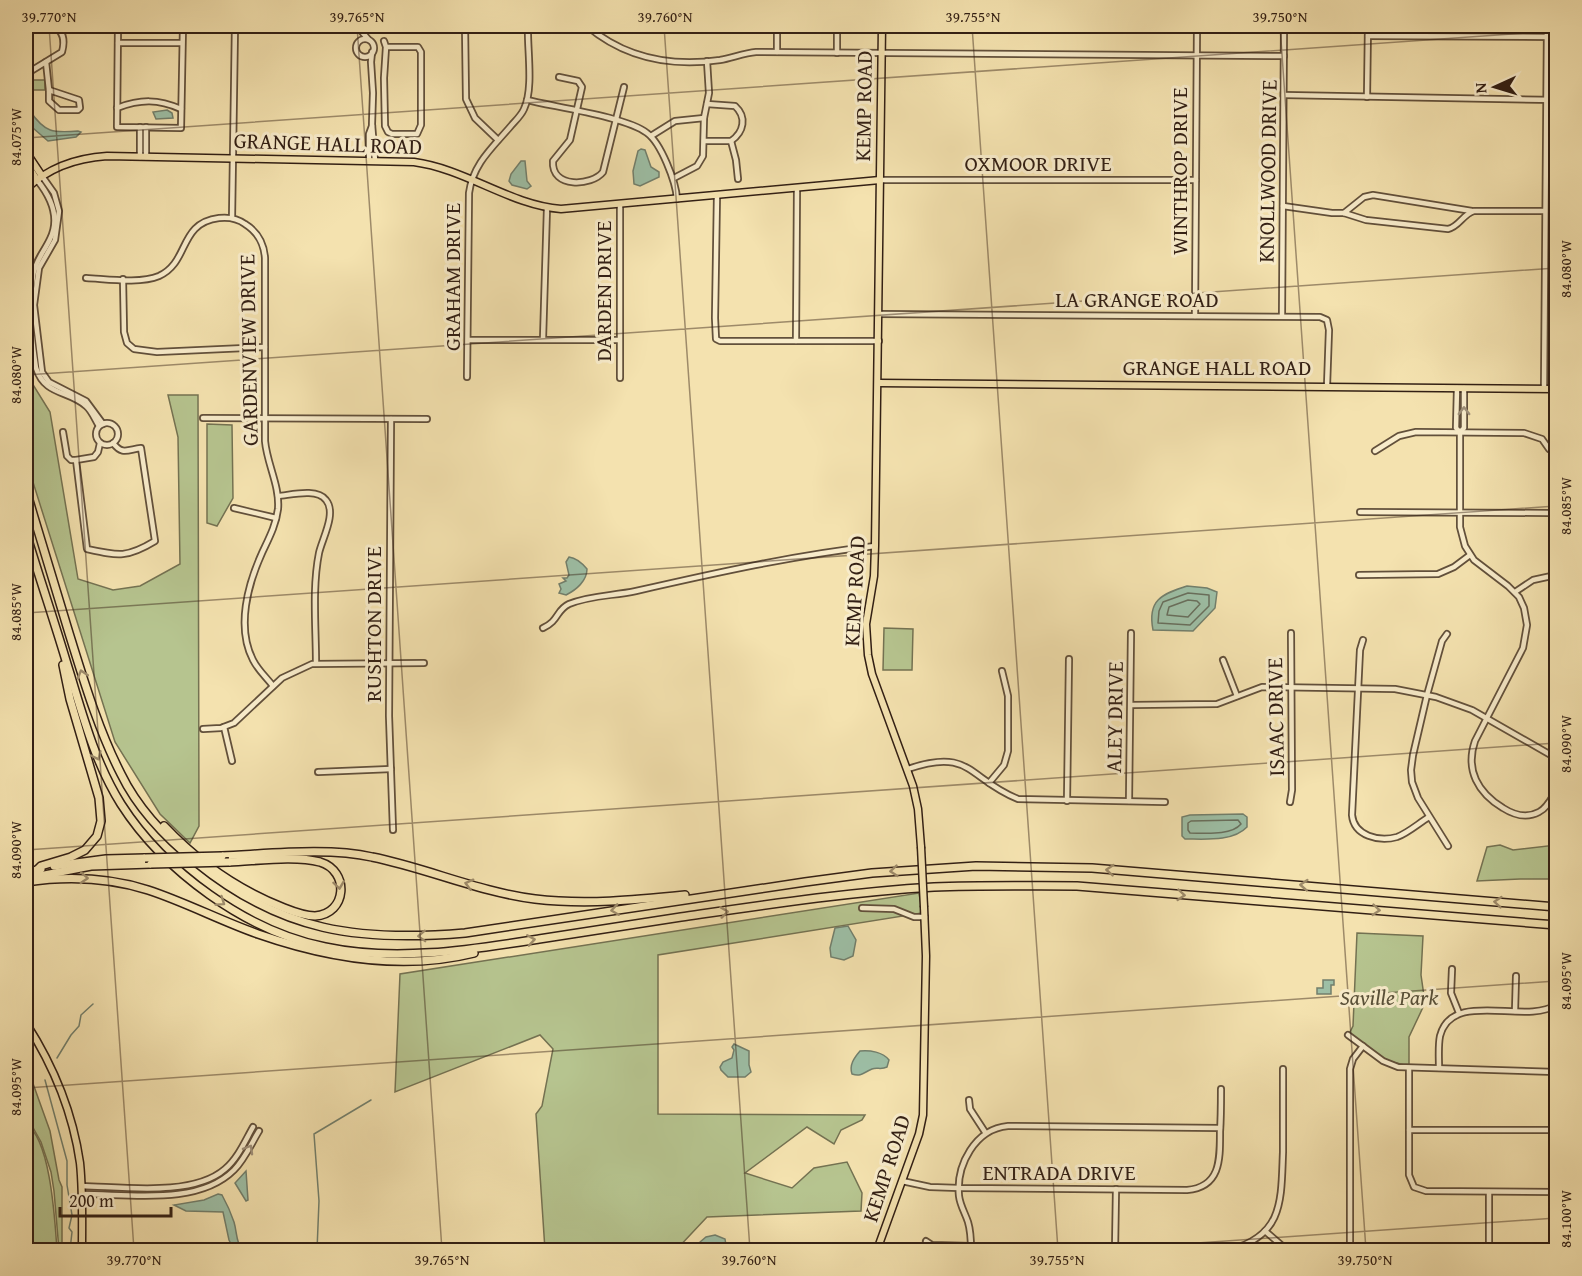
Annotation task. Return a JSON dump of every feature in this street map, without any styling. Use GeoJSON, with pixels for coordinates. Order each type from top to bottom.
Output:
{"type":"FeatureCollection","features":[{"type":"Feature","properties":{"kind":"highway"},"geometry":{"type":"LineString","coordinates":[[26,490],[87,690],[122,776],[142,808],[165,835],[186,854],[230,887],[252,902],[311,925],[387,937],[465,933],[872,873],[976,866],[1092,868],[1557,907]]}},
{"type":"Feature","properties":{"kind":"highway"},"geometry":{"type":"LineString","coordinates":[[26,534],[91,741],[121,803],[163,856],[200,888],[230,908],[262,925],[323,947],[361,953],[437,953],[858,894],[998,885],[1077,886],[1557,925]]}},
{"type":"Feature","properties":{"kind":"highway"},"geometry":{"type":"LineString","coordinates":[[38,869],[77,855],[88,847],[99,831],[102,816],[96,785],[70,699],[54,620]]}},
{"type":"Feature","properties":{"kind":"highway"},"geometry":{"type":"LineString","coordinates":[[26,880],[91,866],[152,864],[229,862],[294,860],[323,863],[334,871],[339,878],[342,891],[339,899],[329,912],[310,916],[273,904],[238,886],[199,859],[165,828],[122,776]]}},
{"type":"Feature","properties":{"kind":"highway"},"geometry":{"type":"LineString","coordinates":[[26,873],[97,860],[313,853],[357,854],[496,892],[551,901],[603,902],[735,892]]}},
{"type":"Feature","properties":{"kind":"highway"},"geometry":{"type":"LineString","coordinates":[[26,880],[78,878],[126,884],[160,894],[297,947],[359,959],[398,961],[436,959],[508,944]]}},
{"type":"Feature","properties":{"kind":"main road","name":"KEMP ROAD"},"geometry":{"type":"LineString","coordinates":[[877,1251],[919,1134],[923,1115],[925,917],[918,809],[908,769],[872,674],[868,655],[867,624],[874,576],[875,546],[882,26]]}},
{"type":"Feature","properties":{"kind":"main road"},"geometry":{"type":"LineString","coordinates":[[26,152],[40,178]]}},
{"type":"Feature","properties":{"kind":"main road","name":"GRANGE HALL ROAD"},"geometry":{"type":"LineString","coordinates":[[26,189],[63,165],[87,158],[143,157],[424,164],[471,178],[520,199],[547,207],[565,209],[880,180]]}},
{"type":"Feature","properties":{"kind":"main road"},"geometry":{"type":"LineString","coordinates":[[26,163],[40,178]]}},
{"type":"Feature","properties":{"kind":"main road","name":"GRANGE HALL ROAD"},"geometry":{"type":"LineString","coordinates":[[878,383],[1557,388]]}},
{"type":"Feature","properties":{"kind":"main road"},"geometry":{"type":"LineString","coordinates":[[26,1023],[45,1056],[62,1093],[78,1154],[82,1190],[82,1251]]}},
{"type":"Feature","properties":{"kind":"street"},"geometry":{"type":"LineString","coordinates":[[26,74],[59,55],[63,49],[62,31],[53,26]]}},
{"type":"Feature","properties":{"kind":"street"},"geometry":{"type":"LineString","coordinates":[[118,26],[117,127],[181,128],[183,26]]}},
{"type":"Feature","properties":{"kind":"street"},"geometry":{"type":"LineString","coordinates":[[86,278],[150,278],[166,272],[177,262],[186,239],[197,226],[212,219],[232,218],[235,26]]}},
{"type":"Feature","properties":{"kind":"street"},"geometry":{"type":"LineString","coordinates":[[465,26],[466,99],[477,121],[498,140]]}},
{"type":"Feature","properties":{"kind":"street"},"geometry":{"type":"LineString","coordinates":[[471,178],[482,159],[522,114],[527,100],[528,26]]}},
{"type":"Feature","properties":{"kind":"street"},"geometry":{"type":"LineString","coordinates":[[588,26],[612,44],[647,58],[672,62],[707,61],[748,53],[777,52],[1284,56]]}},
{"type":"Feature","properties":{"kind":"street"},"geometry":{"type":"LineString","coordinates":[[777,26],[777,52]]}},
{"type":"Feature","properties":{"kind":"street"},"geometry":{"type":"LineString","coordinates":[[837,26],[837,53]]}},
{"type":"Feature","properties":{"kind":"street","name":"WINTHROP DRIVE"},"geometry":{"type":"LineString","coordinates":[[1195,316],[1197,26]]}},
{"type":"Feature","properties":{"kind":"street","name":"KNOLLWOOD DRIVE"},"geometry":{"type":"LineString","coordinates":[[1282,316],[1284,26]]}},
{"type":"Feature","properties":{"kind":"street"},"geometry":{"type":"LineString","coordinates":[[1367,97],[1368,26]]}},
{"type":"Feature","properties":{"kind":"street"},"geometry":{"type":"LineString","coordinates":[[1544,388],[1547,26]]}},
{"type":"Feature","properties":{"kind":"street"},"geometry":{"type":"LineString","coordinates":[[357,27],[373,43],[372,124],[375,134],[372,161]]}},
{"type":"Feature","properties":{"kind":"street"},"geometry":{"type":"LineString","coordinates":[[357,27],[359,41],[356,49],[371,72]]}},
{"type":"Feature","properties":{"kind":"street"},"geometry":{"type":"LineString","coordinates":[[1368,36],[1557,37]]}},
{"type":"Feature","properties":{"kind":"street"},"geometry":{"type":"LineString","coordinates":[[359,41],[368,39]]}},
{"type":"Feature","properties":{"kind":"street"},"geometry":{"type":"LineString","coordinates":[[118,43],[182,43]]}},
{"type":"Feature","properties":{"kind":"street"},"geometry":{"type":"LineString","coordinates":[[385,44],[418,47],[421,52],[422,125],[417,134],[392,134],[385,126],[385,44]]}},
{"type":"Feature","properties":{"kind":"street"},"geometry":{"type":"LineString","coordinates":[[362,56],[368,56],[372,52]]}},
{"type":"Feature","properties":{"kind":"street"},"geometry":{"type":"LineString","coordinates":[[674,178],[697,166],[703,156],[704,118],[709,93],[707,61]]}},
{"type":"Feature","properties":{"kind":"street"},"geometry":{"type":"LineString","coordinates":[[46,62],[49,101],[59,110],[78,110],[80,108],[78,100],[49,90]]}},
{"type":"Feature","properties":{"kind":"street"},"geometry":{"type":"LineString","coordinates":[[559,77],[582,84],[570,140],[556,155],[553,165],[556,176],[568,181],[593,180],[602,174],[624,87]]}},
{"type":"Feature","properties":{"kind":"street"},"geometry":{"type":"LineString","coordinates":[[1284,95],[1557,100]]}},
{"type":"Feature","properties":{"kind":"street"},"geometry":{"type":"LineString","coordinates":[[117,108],[147,100],[160,101],[181,109]]}},
{"type":"Feature","properties":{"kind":"street"},"geometry":{"type":"LineString","coordinates":[[527,100],[616,121],[636,127],[651,136],[674,178],[677,199]]}},
{"type":"Feature","properties":{"kind":"street"},"geometry":{"type":"LineString","coordinates":[[704,141],[731,141],[738,136],[743,118],[735,106],[707,104]]}},
{"type":"Feature","properties":{"kind":"street"},"geometry":{"type":"LineString","coordinates":[[651,136],[675,121],[704,118]]}},
{"type":"Feature","properties":{"kind":"street"},"geometry":{"type":"LineString","coordinates":[[143,127],[143,157]]}},
{"type":"Feature","properties":{"kind":"street"},"geometry":{"type":"LineString","coordinates":[[731,141],[738,178]]}},
{"type":"Feature","properties":{"kind":"street"},"geometry":{"type":"LineString","coordinates":[[40,178],[54,193],[59,211],[55,240],[39,268],[34,305],[42,372],[49,382],[82,398],[91,405],[101,425]]}},
{"type":"Feature","properties":{"kind":"street","name":"GRAHAM DRIVE"},"geometry":{"type":"LineString","coordinates":[[467,377],[471,178]]}},
{"type":"Feature","properties":{"kind":"street","name":"OXMOOR DRIVE"},"geometry":{"type":"LineString","coordinates":[[880,180],[1196,180]]}},
{"type":"Feature","properties":{"kind":"street"},"geometry":{"type":"LineString","coordinates":[[796,341],[797,188]]}},
{"type":"Feature","properties":{"kind":"street"},"geometry":{"type":"LineString","coordinates":[[717,195],[716,339],[720,341],[879,341]]}},
{"type":"Feature","properties":{"kind":"street"},"geometry":{"type":"LineString","coordinates":[[1344,213],[1364,198],[1373,195],[1450,209],[1545,211]]}},
{"type":"Feature","properties":{"kind":"street","name":"DARDEN DRIVE"},"geometry":{"type":"LineString","coordinates":[[620,205],[620,378]]}},
{"type":"Feature","properties":{"kind":"street"},"geometry":{"type":"LineString","coordinates":[[1283,206],[1344,213],[1366,220],[1448,229],[1474,211]]}},
{"type":"Feature","properties":{"kind":"street"},"geometry":{"type":"LineString","coordinates":[[543,339],[547,207]]}},
{"type":"Feature","properties":{"kind":"street","name":"GARDENVIEW DRIVE"},"geometry":{"type":"LineString","coordinates":[[232,218],[250,227],[258,235],[264,249],[266,450],[278,496],[276,518],[251,582],[246,616],[251,655],[258,668],[273,686]]}},
{"type":"Feature","properties":{"kind":"street"},"geometry":{"type":"LineString","coordinates":[[123,279],[124,332],[127,343],[134,349],[157,352],[265,347]]}},
{"type":"Feature","properties":{"kind":"street","name":"LA GRANGE ROAD"},"geometry":{"type":"LineString","coordinates":[[879,314],[1320,317],[1327,320],[1329,330],[1327,386]]}},
{"type":"Feature","properties":{"kind":"street"},"geometry":{"type":"LineString","coordinates":[[468,340],[619,340]]}},
{"type":"Feature","properties":{"kind":"street"},"geometry":{"type":"LineString","coordinates":[[1460,388],[1464,428],[1460,432],[1461,536],[1470,555],[1515,592],[1522,602],[1526,616],[1526,637],[1475,741],[1471,760],[1476,781],[1483,793],[1509,812],[1526,816],[1543,810],[1557,791]]}},
{"type":"Feature","properties":{"kind":"street"},"geometry":{"type":"LineString","coordinates":[[203,418],[427,419]]}},
{"type":"Feature","properties":{"kind":"street","name":"RUSHTON DRIVE"},"geometry":{"type":"LineString","coordinates":[[391,419],[389,663],[393,830]]}},
{"type":"Feature","properties":{"kind":"street"},"geometry":{"type":"LineString","coordinates":[[100,443],[107,445],[113,443],[117,438],[116,429],[111,424],[101,425]]}},
{"type":"Feature","properties":{"kind":"street"},"geometry":{"type":"LineString","coordinates":[[63,432],[67,456],[71,460],[94,457],[100,443],[96,436],[101,425]]}},
{"type":"Feature","properties":{"kind":"street"},"geometry":{"type":"LineString","coordinates":[[1375,451],[1405,434],[1460,432],[1526,433],[1542,439],[1549,449]]}},
{"type":"Feature","properties":{"kind":"street"},"geometry":{"type":"LineString","coordinates":[[76,460],[87,549],[117,555],[136,552],[155,541],[141,448],[122,451],[118,450],[113,443]]}},
{"type":"Feature","properties":{"kind":"street"},"geometry":{"type":"LineString","coordinates":[[278,496],[317,495],[325,499],[329,506],[330,514],[319,554],[317,571],[316,663]]}},
{"type":"Feature","properties":{"kind":"street"},"geometry":{"type":"LineString","coordinates":[[234,508],[276,518]]}},
{"type":"Feature","properties":{"kind":"street"},"geometry":{"type":"LineString","coordinates":[[1360,512],[1549,513]]}},
{"type":"Feature","properties":{"kind":"street"},"geometry":{"type":"LineString","coordinates":[[543,628],[555,621],[564,607],[590,597],[631,592],[773,561],[875,546]]}},
{"type":"Feature","properties":{"kind":"street"},"geometry":{"type":"LineString","coordinates":[[1359,575],[1438,574],[1450,569],[1470,555]]}},
{"type":"Feature","properties":{"kind":"street"},"geometry":{"type":"LineString","coordinates":[[1515,592],[1533,580],[1557,575]]}},
{"type":"Feature","properties":{"kind":"street","name":"ALEY DRIVE"},"geometry":{"type":"LineString","coordinates":[[1129,801],[1132,705],[1131,633]]}},
{"type":"Feature","properties":{"kind":"street","name":"ISAAC DRIVE"},"geometry":{"type":"LineString","coordinates":[[1290,802],[1292,790],[1291,633]]}},
{"type":"Feature","properties":{"kind":"street"},"geometry":{"type":"LineString","coordinates":[[1446,634],[1427,695],[1411,770],[1416,794],[1448,846]]}},
{"type":"Feature","properties":{"kind":"street"},"geometry":{"type":"LineString","coordinates":[[1363,640],[1360,650],[1352,815],[1355,826],[1365,835],[1393,837],[1401,835],[1429,817]]}},
{"type":"Feature","properties":{"kind":"street"},"geometry":{"type":"LineString","coordinates":[[1067,801],[1069,659]]}},
{"type":"Feature","properties":{"kind":"street"},"geometry":{"type":"LineString","coordinates":[[1223,660],[1237,696]]}},
{"type":"Feature","properties":{"kind":"street"},"geometry":{"type":"LineString","coordinates":[[203,729],[224,728],[243,716],[273,686],[291,672],[316,663],[424,663]]}},
{"type":"Feature","properties":{"kind":"street"},"geometry":{"type":"LineString","coordinates":[[989,783],[1004,765],[1008,751],[1008,696],[1002,671]]}},
{"type":"Feature","properties":{"kind":"street"},"geometry":{"type":"LineString","coordinates":[[1132,705],[1217,704],[1262,687],[1395,689],[1459,704],[1487,717],[1557,759]]}},
{"type":"Feature","properties":{"kind":"street"},"geometry":{"type":"LineString","coordinates":[[224,728],[232,761]]}},
{"type":"Feature","properties":{"kind":"street"},"geometry":{"type":"LineString","coordinates":[[908,769],[935,761],[954,762],[974,771],[1004,794],[1018,799],[1165,802]]}},
{"type":"Feature","properties":{"kind":"street"},"geometry":{"type":"LineString","coordinates":[[318,772],[391,770]]}},
{"type":"Feature","properties":{"kind":"street"},"geometry":{"type":"LineString","coordinates":[[862,908],[894,909],[914,917],[925,917]]}},
{"type":"Feature","properties":{"kind":"street"},"geometry":{"type":"LineString","coordinates":[[1452,969],[1451,993],[1459,1013]]}},
{"type":"Feature","properties":{"kind":"street"},"geometry":{"type":"LineString","coordinates":[[1515,1011],[1516,976]]}},
{"type":"Feature","properties":{"kind":"street"},"geometry":{"type":"LineString","coordinates":[[1439,1068],[1441,1032],[1448,1021],[1459,1013],[1471,1010],[1539,1011],[1557,1005]]}},
{"type":"Feature","properties":{"kind":"street"},"geometry":{"type":"LineString","coordinates":[[1348,1035],[1387,1063],[1409,1068],[1557,1072]]}},
{"type":"Feature","properties":{"kind":"street"},"geometry":{"type":"LineString","coordinates":[[1350,1251],[1350,1070],[1353,1059],[1363,1046]]}},
{"type":"Feature","properties":{"kind":"street"},"geometry":{"type":"LineString","coordinates":[[1409,1068],[1409,1179],[1414,1187],[1423,1191],[1557,1192]]}},
{"type":"Feature","properties":{"kind":"street"},"geometry":{"type":"LineString","coordinates":[[1229,1251],[1251,1242],[1265,1231],[1279,1208],[1283,1069]]}},
{"type":"Feature","properties":{"kind":"street"},"geometry":{"type":"LineString","coordinates":[[926,1241],[932,1245],[971,1248],[970,1229],[961,1203],[959,1188],[969,1152],[986,1132],[1008,1126],[1221,1128],[1221,1089]]}},
{"type":"Feature","properties":{"kind":"street"},"geometry":{"type":"LineString","coordinates":[[969,1100],[970,1108],[986,1132]]}},
{"type":"Feature","properties":{"kind":"street"},"geometry":{"type":"LineString","coordinates":[[82,1190],[176,1188],[205,1182],[216,1177],[233,1161],[253,1127]]}},
{"type":"Feature","properties":{"kind":"street","name":"ENTRADA DRIVE"},"geometry":{"type":"LineString","coordinates":[[902,1181],[930,1187],[959,1188],[1192,1189],[1204,1185],[1213,1177],[1220,1162],[1221,1128]]}},
{"type":"Feature","properties":{"kind":"street"},"geometry":{"type":"LineString","coordinates":[[1409,1130],[1557,1130]]}},
{"type":"Feature","properties":{"kind":"street"},"geometry":{"type":"LineString","coordinates":[[82,1190],[175,1195],[200,1191],[225,1178],[235,1169],[259,1131]]}},
{"type":"Feature","properties":{"kind":"street"},"geometry":{"type":"LineString","coordinates":[[1115,1251],[1116,1189]]}},
{"type":"Feature","properties":{"kind":"street"},"geometry":{"type":"LineString","coordinates":[[1489,1192],[1489,1251]]}},
{"type":"Feature","properties":{"kind":"street"},"geometry":{"type":"LineString","coordinates":[[1265,1231],[1287,1251]]}},
{"type":"Feature","properties":{"kind":"green space"},"geometry":{"type":"Polygon","coordinates":[[[26,80],[45,80],[45,90],[26,90],[26,80]]]}},
{"type":"Feature","properties":{"kind":"green space"},"geometry":{"type":"Polygon","coordinates":[[[26,383],[32,383],[50,412],[78,579],[113,590],[140,586],[180,564],[178,437],[168,395],[198,395],[199,826],[190,843],[160,814],[115,742],[26,460],[26,383]]]}},
{"type":"Feature","properties":{"kind":"green space"},"geometry":{"type":"Polygon","coordinates":[[[207,424],[232,425],[233,498],[217,526],[207,523],[207,424]]]}},
{"type":"Feature","properties":{"kind":"green space"},"geometry":{"type":"Polygon","coordinates":[[[884,628],[913,629],[912,670],[883,670],[884,628]]]}},
{"type":"Feature","properties":{"kind":"green space"},"geometry":{"type":"Polygon","coordinates":[[[1500,845],[1513,850],[1556,845],[1556,879],[1477,881],[1487,847],[1500,845]]]}},
{"type":"Feature","properties":{"kind":"green space"},"geometry":{"type":"Polygon","coordinates":[[[919,893],[922,913],[658,955],[658,1114],[865,1115],[862,1120],[841,1130],[834,1144],[807,1127],[745,1173],[792,1188],[814,1168],[847,1162],[862,1193],[861,1211],[707,1217],[676,1250],[545,1250],[536,1114],[542,1106],[553,1049],[540,1035],[395,1092],[400,974],[919,893]]]}},
{"type":"Feature","properties":{"kind":"green space","name":"Saville Park"},"geometry":{"type":"Polygon","coordinates":[[[1357,933],[1423,936],[1421,975],[1425,1003],[1409,1037],[1409,1066],[1388,1061],[1349,1034],[1353,1026],[1357,933]]]}},
{"type":"Feature","properties":{"kind":"green space"},"geometry":{"type":"Polygon","coordinates":[[[26,1064],[50,1131],[62,1187],[62,1250],[59,1250],[51,1172],[41,1142],[26,1115],[26,1064]]]}},
{"type":"Feature","properties":{"kind":"green space"},"geometry":{"type":"Polygon","coordinates":[[[26,1124],[41,1146],[46,1163],[53,1202],[57,1250],[26,1250],[26,1124]]]}},
{"type":"Feature","properties":{"kind":"water"},"geometry":{"type":"Polygon","coordinates":[[[167,110],[172,113],[173,118],[156,119],[153,112],[167,110]]]}},
{"type":"Feature","properties":{"kind":"water"},"geometry":{"type":"Polygon","coordinates":[[[26,111],[28,113],[30,111],[40,124],[50,130],[81,132],[76,137],[48,141],[26,122],[26,111]]]}},
{"type":"Feature","properties":{"kind":"water"},"geometry":{"type":"Polygon","coordinates":[[[645,150],[651,167],[659,172],[659,177],[640,186],[634,184],[633,171],[638,151],[645,150]]]}},
{"type":"Feature","properties":{"kind":"water"},"geometry":{"type":"Polygon","coordinates":[[[521,161],[525,161],[527,181],[531,186],[527,189],[512,185],[509,181],[511,174],[521,161]]]}},
{"type":"Feature","properties":{"kind":"water"},"geometry":{"type":"Polygon","coordinates":[[[569,557],[579,561],[587,569],[587,573],[580,585],[566,595],[559,593],[561,589],[559,584],[566,581],[563,578],[569,575],[566,562],[569,557]]]}},
{"type":"Feature","properties":{"kind":"water"},"geometry":{"type":"Polygon","coordinates":[[[1187,586],[1207,588],[1217,592],[1215,608],[1193,631],[1153,630],[1152,612],[1158,600],[1170,592],[1187,586]]]}},
{"type":"Feature","properties":{"kind":"water"},"geometry":{"type":"Polygon","coordinates":[[[1243,814],[1247,817],[1247,827],[1234,835],[1209,839],[1185,839],[1182,836],[1182,817],[1243,814]]]}},
{"type":"Feature","properties":{"kind":"water"},"geometry":{"type":"Polygon","coordinates":[[[848,926],[856,940],[853,956],[844,960],[831,957],[830,948],[835,928],[848,926]]]}},
{"type":"Feature","properties":{"kind":"water"},"geometry":{"type":"Polygon","coordinates":[[[1323,980],[1334,980],[1334,985],[1331,985],[1331,994],[1317,994],[1317,988],[1323,988],[1323,980]]]}},
{"type":"Feature","properties":{"kind":"water"},"geometry":{"type":"Polygon","coordinates":[[[734,1044],[749,1051],[751,1072],[745,1077],[728,1077],[720,1067],[723,1062],[732,1058],[734,1044]]]}},
{"type":"Feature","properties":{"kind":"water"},"geometry":{"type":"Polygon","coordinates":[[[860,1051],[880,1053],[889,1060],[887,1067],[874,1068],[861,1075],[852,1074],[853,1062],[860,1051]]]}},
{"type":"Feature","properties":{"kind":"water"},"geometry":{"type":"Polygon","coordinates":[[[246,1171],[248,1200],[246,1201],[235,1183],[246,1171]]]}},
{"type":"Feature","properties":{"kind":"water"},"geometry":{"type":"Polygon","coordinates":[[[218,1194],[222,1195],[230,1212],[242,1250],[234,1250],[229,1240],[223,1212],[186,1211],[174,1205],[204,1200],[218,1194]]]}},
{"type":"Feature","properties":{"kind":"water"},"geometry":{"type":"Polygon","coordinates":[[[715,1235],[725,1239],[726,1245],[722,1250],[700,1250],[700,1242],[706,1237],[715,1235]]]}},
{"type":"Feature","properties":{"kind":"waterway"},"geometry":{"type":"LineString","coordinates":[[57,1058],[79,1026],[81,1015],[93,1004]]}},
{"type":"Feature","properties":{"kind":"waterway"},"geometry":{"type":"LineString","coordinates":[[45,1080],[67,1161],[67,1185],[72,1215],[69,1228],[72,1232],[70,1250]]}},
{"type":"Feature","properties":{"kind":"waterway"},"geometry":{"type":"LineString","coordinates":[[317,1250],[319,1201],[314,1134],[371,1100]]}}]}
